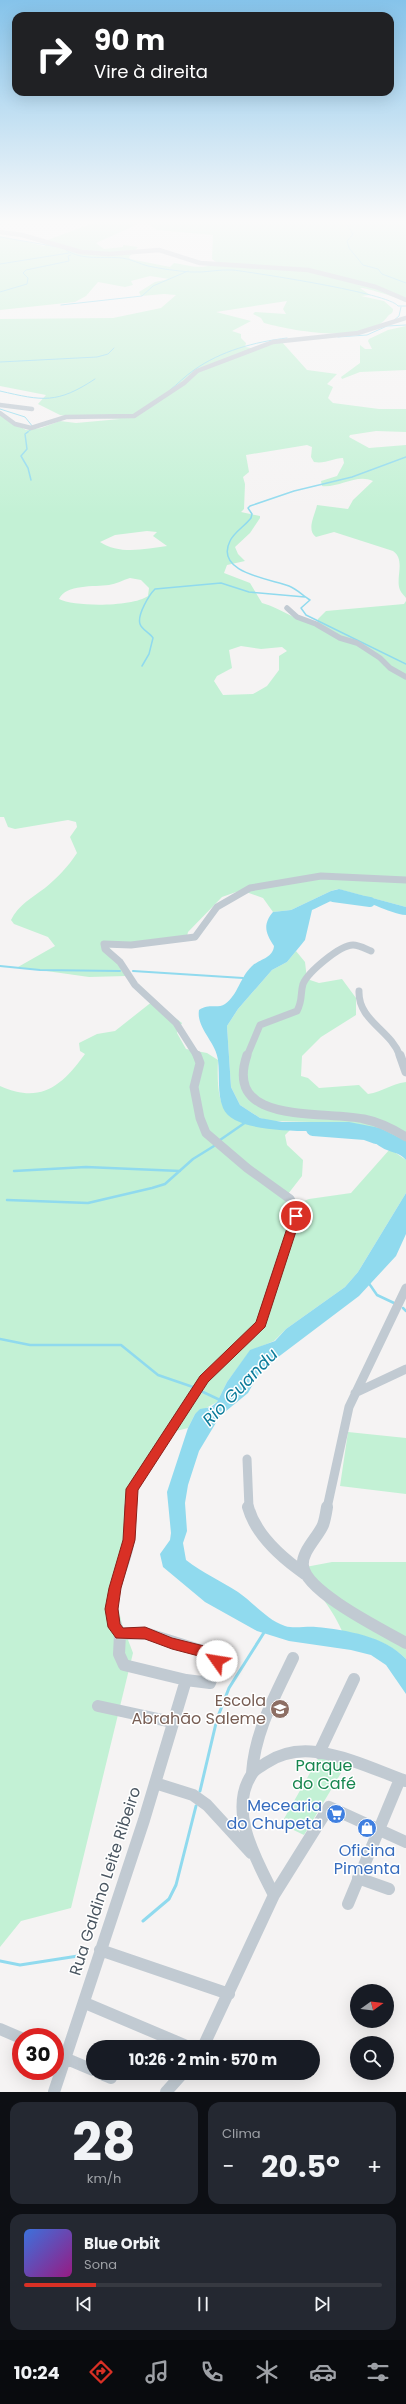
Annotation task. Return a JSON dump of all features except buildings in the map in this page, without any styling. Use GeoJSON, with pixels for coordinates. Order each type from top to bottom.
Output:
{"type":"FeatureCollection","features":[{"type":"Feature","properties":{"kind":"street"},"geometry":{"type":"LineString","coordinates":[[0,413],[15,424],[31,428],[66,417],[134,416],[177,387],[197,371],[270,344],[289,339],[358,333],[401,320]]}},
{"type":"Feature","properties":{"kind":"street"},"geometry":{"type":"LineString","coordinates":[[0,405],[32,409]]}},
{"type":"Feature","properties":{"kind":"street"},"geometry":{"type":"LineString","coordinates":[[287,608],[297,617],[316,624],[340,638],[358,643],[380,658],[390,668],[406,677]]}},
{"type":"Feature","properties":{"kind":"street"},"geometry":{"type":"LineString","coordinates":[[120,1634],[145,1633],[172,1643],[217,1656],[210,1683],[186,1680],[124,1664],[119,1654],[120,1634],[116,1630],[112,1617],[115,1588],[129,1540],[130,1506],[133,1486],[204,1379],[261,1324],[273,1283],[293,1228],[296,1210],[290,1198],[247,1168],[206,1133],[200,1118],[194,1087],[200,1063],[196,1052],[176,1024],[134,985],[120,962],[105,949],[104,944],[131,945],[195,938],[217,907],[252,888],[321,876],[406,880]]}},
{"type":"Feature","properties":{"kind":"street"},"geometry":{"type":"LineString","coordinates":[[371,951],[353,946],[336,951],[318,966],[303,984],[302,1002],[297,1011],[260,1025],[246,1054],[244,1084],[251,1098],[267,1106],[297,1112],[377,1122],[406,1137]]}},
{"type":"Feature","properties":{"kind":"street"},"geometry":{"type":"LineString","coordinates":[[359,991],[359,1002],[366,1015],[395,1044],[406,1072]]}},
{"type":"Feature","properties":{"kind":"street"},"geometry":{"type":"LineString","coordinates":[[305,1574],[303,1563],[322,1525],[345,1420],[355,1393],[406,1288]]}},
{"type":"Feature","properties":{"kind":"street"},"geometry":{"type":"LineString","coordinates":[[355,1393],[406,1369]]}},
{"type":"Feature","properties":{"kind":"street"},"geometry":{"type":"LineString","coordinates":[[248,1459],[249,1478],[247,1499],[250,1512],[256,1525],[281,1556],[291,1566],[305,1574],[338,1605],[406,1642]]}},
{"type":"Feature","properties":{"kind":"street"},"geometry":{"type":"LineString","coordinates":[[274,1894],[248,1841],[242,1810],[252,1773],[254,1747],[258,1733],[293,1658]]}},
{"type":"Feature","properties":{"kind":"street"},"geometry":{"type":"LineString","coordinates":[[319,1753],[354,1679]]}},
{"type":"Feature","properties":{"kind":"street","name":"Rua Galdino Leite Ribeiro"},"geometry":{"type":"LineString","coordinates":[[64,2047],[84,2003],[155,1783],[172,1722],[186,1680]]}},
{"type":"Feature","properties":{"kind":"street"},"geometry":{"type":"LineString","coordinates":[[98,1706],[172,1722]]}},
{"type":"Feature","properties":{"kind":"street"},"geometry":{"type":"LineString","coordinates":[[252,1773],[284,1754],[319,1753],[354,1761],[403,1780],[358,1878],[348,1904]]}},
{"type":"Feature","properties":{"kind":"street"},"geometry":{"type":"LineString","coordinates":[[155,1783],[193,1795],[207,1805],[257,1859]]}},
{"type":"Feature","properties":{"kind":"street"},"geometry":{"type":"LineString","coordinates":[[206,2040],[274,1894],[329,1806],[406,1842]]}},
{"type":"Feature","properties":{"kind":"street"},"geometry":{"type":"LineString","coordinates":[[358,1878],[389,1889]]}},
{"type":"Feature","properties":{"kind":"street"},"geometry":{"type":"LineString","coordinates":[[100,1950],[228,1994]]}},
{"type":"Feature","properties":{"kind":"street"},"geometry":{"type":"LineString","coordinates":[[84,2003],[172,2040]]}},
{"type":"Feature","properties":{"kind":"street"},"geometry":{"type":"LineString","coordinates":[[0,2029],[12,2034]]}},
{"type":"Feature","properties":{"kind":"street"},"geometry":{"type":"LineString","coordinates":[[64,2058],[86,2067]]}},
{"type":"Feature","properties":{"kind":"street","name":"Rua Galdino Leite Ribeiro"},"geometry":{"type":"LineString","coordinates":[[54,2092],[56,2080]]}},
{"type":"Feature","properties":{"kind":"street"},"geometry":{"type":"LineString","coordinates":[[166,2092],[176,2080]]}},
{"type":"Feature","properties":{"kind":"green space"},"geometry":{"type":"Polygon","coordinates":[[[0,320],[246,320],[251,321],[232,331],[241,334],[241,338],[246,343],[245,347],[257,349],[281,341],[307,370],[337,374],[327,384],[333,387],[328,398],[333,403],[379,409],[406,409],[406,432],[376,431],[350,435],[349,437],[369,448],[406,445],[406,598],[401,592],[399,585],[399,559],[393,551],[334,532],[316,537],[313,534],[311,526],[317,505],[348,509],[353,500],[373,481],[361,479],[335,485],[322,486],[321,481],[337,476],[344,463],[343,458],[314,462],[311,457],[312,447],[307,445],[246,455],[249,472],[243,477],[245,484],[244,509],[241,512],[260,516],[260,518],[250,533],[235,547],[238,554],[245,561],[227,565],[224,573],[250,583],[262,603],[309,622],[317,623],[318,619],[326,611],[404,604],[406,601],[406,907],[338,889],[291,910],[273,912],[263,898],[243,891],[236,892],[222,897],[188,932],[186,941],[108,946],[124,965],[126,976],[89,977],[18,967],[55,946],[48,937],[14,924],[11,920],[22,906],[54,880],[74,858],[77,853],[70,837],[77,827],[76,822],[68,820],[15,829],[8,827],[4,817],[0,817],[0,415],[26,430],[41,428],[60,421],[76,423],[120,419],[71,417],[60,415],[38,404],[46,395],[0,386],[0,320]],[[147,531],[115,535],[100,542],[116,549],[124,550],[167,546],[153,536],[157,532],[147,531]],[[130,578],[109,585],[88,586],[74,589],[63,594],[59,599],[67,602],[104,605],[140,600],[148,596],[149,588],[141,580],[130,578]],[[241,646],[229,650],[232,668],[217,676],[214,681],[223,695],[253,694],[267,686],[279,670],[279,656],[287,651],[282,647],[261,649],[241,646]]]}},
{"type":"Feature","properties":{"kind":"green space"},"geometry":{"type":"Polygon","coordinates":[[[262,320],[384,320],[378,325],[365,330],[348,333],[311,332],[264,323],[262,320]]]}},
{"type":"Feature","properties":{"kind":"green space"},"geometry":{"type":"Polygon","coordinates":[[[406,326],[406,370],[360,372],[342,379],[341,377],[360,363],[360,345],[365,349],[372,349],[368,341],[369,339],[388,330],[406,326]]]}},
{"type":"Feature","properties":{"kind":"green space"},"geometry":{"type":"Polygon","coordinates":[[[296,951],[305,962],[307,979],[319,983],[342,979],[356,998],[356,1015],[321,1037],[302,1056],[301,1076],[308,1078],[319,1088],[359,1085],[368,1094],[378,1092],[395,1084],[406,1082],[406,1141],[311,1122],[271,1121],[260,1118],[240,1105],[231,1087],[227,1026],[238,1009],[272,970],[287,962],[296,951]]]}},
{"type":"Feature","properties":{"kind":"green space"},"geometry":{"type":"Polygon","coordinates":[[[153,1001],[182,1023],[177,1033],[186,1049],[207,1053],[218,1060],[220,1097],[224,1109],[232,1117],[241,1122],[254,1125],[290,1130],[285,1135],[287,1145],[303,1160],[302,1176],[288,1194],[296,1204],[309,1199],[351,1193],[390,1149],[406,1160],[406,1193],[358,1272],[345,1287],[286,1329],[274,1341],[250,1351],[227,1382],[217,1402],[195,1414],[188,1428],[168,1433],[131,1490],[117,1603],[122,1624],[133,1653],[71,1908],[21,1921],[0,1947],[0,1086],[14,1091],[27,1093],[48,1089],[67,1075],[85,1054],[80,1051],[79,1043],[97,1034],[115,1031],[153,1001]]]}},
{"type":"Feature","properties":{"kind":"green space"},"geometry":{"type":"Polygon","coordinates":[[[348,1432],[406,1438],[406,1494],[340,1486],[348,1432]]]}},
{"type":"Feature","properties":{"kind":"green space"},"geometry":{"type":"Polygon","coordinates":[[[332,1562],[406,1562],[406,1659],[400,1653],[376,1640],[342,1631],[333,1613],[322,1598],[295,1569],[332,1562]]]}},
{"type":"Feature","properties":{"kind":"green space","name":"Parque do Café"},"geometry":{"type":"Polygon","coordinates":[[[319,1757],[347,1763],[304,1835],[281,1824],[319,1757]]]}},
{"type":"Feature","properties":{"kind":"water"},"geometry":{"type":"Polygon","coordinates":[[[339,889],[406,907],[406,915],[398,914],[364,901],[348,897],[334,900],[312,910],[305,940],[287,962],[272,970],[238,1009],[227,1026],[231,1087],[240,1105],[260,1118],[282,1122],[349,1122],[380,1128],[406,1141],[406,1160],[400,1155],[384,1149],[360,1133],[264,1128],[246,1124],[231,1118],[223,1108],[221,1102],[218,1060],[216,1053],[200,1023],[199,1010],[206,1007],[225,1004],[233,996],[248,970],[269,956],[273,950],[274,946],[267,933],[266,925],[273,912],[291,910],[331,891],[339,889]]]}},
{"type":"Feature","properties":{"kind":"water"},"geometry":{"type":"Polygon","coordinates":[[[406,1193],[406,1234],[396,1256],[359,1296],[261,1370],[248,1393],[220,1416],[199,1451],[188,1485],[185,1503],[187,1531],[183,1543],[186,1560],[244,1596],[272,1620],[289,1627],[316,1627],[352,1632],[376,1640],[397,1651],[406,1659],[406,1694],[386,1665],[371,1655],[351,1650],[289,1641],[257,1631],[205,1602],[163,1567],[160,1554],[170,1540],[171,1533],[167,1492],[188,1428],[195,1414],[200,1409],[211,1407],[217,1402],[227,1382],[250,1350],[275,1341],[286,1329],[345,1287],[358,1272],[406,1193]]]}},
{"type":"Feature","properties":{"kind":"waterway"},"geometry":{"type":"LineString","coordinates":[[338,337],[367,335],[387,326],[406,325]]}},
{"type":"Feature","properties":{"kind":"waterway"},"geometry":{"type":"LineString","coordinates":[[170,390],[191,372],[204,363],[215,358],[238,348],[287,338]]}},
{"type":"Feature","properties":{"kind":"waterway"},"geometry":{"type":"LineString","coordinates":[[0,362],[97,357],[108,354],[114,348]]}},
{"type":"Feature","properties":{"kind":"waterway"},"geometry":{"type":"LineString","coordinates":[[0,391],[28,397],[49,398],[70,393],[95,379]]}},
{"type":"Feature","properties":{"kind":"waterway"},"geometry":{"type":"LineString","coordinates":[[0,409],[25,417],[33,427]]}},
{"type":"Feature","properties":{"kind":"waterway"},"geometry":{"type":"LineString","coordinates":[[26,433],[32,429]]}},
{"type":"Feature","properties":{"kind":"waterway"},"geometry":{"type":"LineString","coordinates":[[28,432],[25,434],[27,449],[21,456],[28,468],[31,480]]}},
{"type":"Feature","properties":{"kind":"waterway"},"geometry":{"type":"LineString","coordinates":[[406,457],[352,477],[294,491],[250,506],[248,508],[252,514],[251,518],[232,538],[227,552],[230,561],[247,573],[289,586],[310,600],[301,608],[306,615],[406,664]]}},
{"type":"Feature","properties":{"kind":"waterway"},"geometry":{"type":"LineString","coordinates":[[142,666],[149,654],[153,638],[141,626],[140,616],[147,600],[155,589],[221,583],[249,592],[305,597]]}},
{"type":"Feature","properties":{"kind":"waterway","name":"Rio Guandu"},"geometry":{"type":"LineString","coordinates":[[333,897],[370,902]]}},
{"type":"Feature","properties":{"kind":"waterway"},"geometry":{"type":"LineString","coordinates":[[0,966],[40,970],[120,971]]}},
{"type":"Feature","properties":{"kind":"waterway"},"geometry":{"type":"LineString","coordinates":[[133,971],[243,978]]}},
{"type":"Feature","properties":{"kind":"waterway"},"geometry":{"type":"LineString","coordinates":[[220,1140],[246,1122]]}},
{"type":"Feature","properties":{"kind":"waterway","name":"Rio Guandu"},"geometry":{"type":"LineString","coordinates":[[313,1129],[365,1133],[376,1137]]}},
{"type":"Feature","properties":{"kind":"waterway"},"geometry":{"type":"LineString","coordinates":[[180,1171],[193,1159],[214,1146]]}},
{"type":"Feature","properties":{"kind":"waterway"},"geometry":{"type":"LineString","coordinates":[[14,1171],[86,1167],[180,1171]]}},
{"type":"Feature","properties":{"kind":"waterway"},"geometry":{"type":"LineString","coordinates":[[7,1200],[88,1203],[165,1184],[180,1171]]}},
{"type":"Feature","properties":{"kind":"waterway"},"geometry":{"type":"LineString","coordinates":[[368,1282],[377,1295],[394,1303]]}},
{"type":"Feature","properties":{"kind":"waterway"},"geometry":{"type":"LineString","coordinates":[[403,1308],[406,1311]]}},
{"type":"Feature","properties":{"kind":"waterway"},"geometry":{"type":"LineString","coordinates":[[0,1339],[30,1345],[121,1345],[158,1375],[193,1387]]}},
{"type":"Feature","properties":{"kind":"waterway"},"geometry":{"type":"LineString","coordinates":[[203,1392],[220,1400]]}},
{"type":"Feature","properties":{"kind":"waterway"},"geometry":{"type":"LineString","coordinates":[[200,1791],[217,1719],[229,1688],[265,1631]]}},
{"type":"Feature","properties":{"kind":"waterway"},"geometry":{"type":"LineString","coordinates":[[143,1921],[169,1899],[176,1885],[196,1806]]}},
{"type":"Feature","properties":{"kind":"waterway"},"geometry":{"type":"LineString","coordinates":[[0,1961],[20,1965],[78,1956]]}},
{"type":"Feature","properties":{"kind":"place","name":"Escola Abrahão Saleme"},"geometry":{"type":"Point","coordinates":[280,1709]}},
{"type":"Feature","properties":{"kind":"place","name":"Mecearia do Chupeta"},"geometry":{"type":"Point","coordinates":[336,1814]}},
{"type":"Feature","properties":{"kind":"place","name":"Oficina Pimenta"},"geometry":{"type":"Point","coordinates":[367,1828]}},
{"type":"Feature","properties":{"kind":"route"},"geometry":{"type":"LineString","coordinates":[[217,1661],[218,1657],[216,1655],[167,1642],[145,1633],[120,1634],[114,1627],[112,1609],[117,1579],[128,1546],[132,1489],[135,1482],[204,1379],[235,1347],[250,1336],[261,1324],[273,1283],[289,1241],[296,1216]]}}]}
